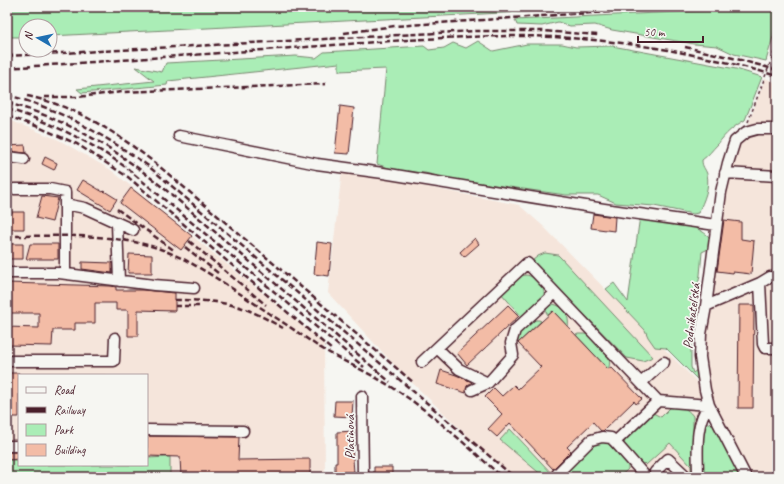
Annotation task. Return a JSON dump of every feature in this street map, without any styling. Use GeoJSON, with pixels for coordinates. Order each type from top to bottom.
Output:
{"type":"FeatureCollection","features":[{"type":"Feature","properties":{"kind":"street"},"geometry":{"type":"LineString","coordinates":[[746,132],[757,129],[777,129]]}},
{"type":"Feature","properties":{"kind":"street","name":"Podnikateľská"},"geometry":{"type":"LineString","coordinates":[[746,132],[736,141],[725,173],[721,192],[701,334],[700,357],[709,405],[746,477]]}},
{"type":"Feature","properties":{"kind":"street"},"geometry":{"type":"LineString","coordinates":[[179,136],[317,164],[384,173],[604,209],[716,225]]}},
{"type":"Feature","properties":{"kind":"street"},"geometry":{"type":"LineString","coordinates":[[7,157],[24,159]]}},
{"type":"Feature","properties":{"kind":"street"},"geometry":{"type":"LineString","coordinates":[[725,173],[777,176]]}},
{"type":"Feature","properties":{"kind":"street"},"geometry":{"type":"LineString","coordinates":[[14,189],[50,189],[64,192],[65,274]]}},
{"type":"Feature","properties":{"kind":"street"},"geometry":{"type":"LineString","coordinates":[[64,204],[85,208],[133,230]]}},
{"type":"Feature","properties":{"kind":"street"},"geometry":{"type":"LineString","coordinates":[[117,223],[119,281]]}},
{"type":"Feature","properties":{"kind":"street"},"geometry":{"type":"LineString","coordinates":[[422,362],[527,264],[658,401],[709,405]]}},
{"type":"Feature","properties":{"kind":"street"},"geometry":{"type":"LineString","coordinates":[[7,273],[65,274],[154,285],[194,288]]}},
{"type":"Feature","properties":{"kind":"street"},"geometry":{"type":"LineString","coordinates":[[706,306],[760,283],[770,276],[777,277]]}},
{"type":"Feature","properties":{"kind":"street"},"geometry":{"type":"LineString","coordinates":[[760,283],[763,344],[765,348],[777,348]]}},
{"type":"Feature","properties":{"kind":"street"},"geometry":{"type":"LineString","coordinates":[[472,390],[488,383],[513,355],[510,343],[515,330],[555,293]]}},
{"type":"Feature","properties":{"kind":"street"},"geometry":{"type":"LineString","coordinates":[[7,361],[114,361],[115,338]]}},
{"type":"Feature","properties":{"kind":"street"},"geometry":{"type":"LineString","coordinates":[[437,348],[459,369],[488,383]]}},
{"type":"Feature","properties":{"kind":"street"},"geometry":{"type":"LineString","coordinates":[[641,383],[664,362]]}},
{"type":"Feature","properties":{"kind":"street","name":"Platinová"},"geometry":{"type":"LineString","coordinates":[[362,396],[363,477]]}},
{"type":"Feature","properties":{"kind":"street"},"geometry":{"type":"LineString","coordinates":[[615,442],[658,401]]}},
{"type":"Feature","properties":{"kind":"street"},"geometry":{"type":"LineString","coordinates":[[698,477],[700,424],[704,412],[709,405]]}},
{"type":"Feature","properties":{"kind":"street"},"geometry":{"type":"LineString","coordinates":[[148,430],[243,431]]}},
{"type":"Feature","properties":{"kind":"street"},"geometry":{"type":"LineString","coordinates":[[560,477],[557,474],[591,440],[602,437],[612,438],[646,477]]}},
{"type":"Feature","properties":{"kind":"street"},"geometry":{"type":"LineString","coordinates":[[7,446],[18,446]]}},
{"type":"Feature","properties":{"kind":"street"},"geometry":{"type":"LineString","coordinates":[[660,477],[655,472],[668,459],[685,475]]}},
{"type":"Feature","properties":{"kind":"path"},"geometry":{"type":"LineString","coordinates":[[746,132],[777,45]]}},
{"type":"Feature","properties":{"kind":"shaded area"},"geometry":{"type":"Polygon","coordinates":[[[765,78],[777,83],[777,477],[746,477],[709,405],[704,412],[698,477],[514,477],[482,450],[398,369],[328,293],[342,170],[519,205],[543,226],[704,389],[700,357],[728,163],[746,131],[765,78]]]}},
{"type":"Feature","properties":{"kind":"shaded area"},"geometry":{"type":"Polygon","coordinates":[[[7,119],[59,140],[111,170],[324,343],[325,477],[170,477],[170,457],[148,458],[148,374],[18,374],[18,460],[7,460],[7,119]]]}},
{"type":"Feature","properties":{"kind":"green space"},"geometry":{"type":"Polygon","coordinates":[[[7,7],[620,7],[58,36],[58,18],[18,18],[18,37],[7,37],[7,7]]]}},
{"type":"Feature","properties":{"kind":"green space"},"geometry":{"type":"Polygon","coordinates":[[[777,7],[777,23],[766,61],[734,54],[717,46],[694,44],[612,30],[595,25],[570,26],[558,22],[542,26],[517,25],[515,20],[777,7]]]}},
{"type":"Feature","properties":{"kind":"green space"},"geometry":{"type":"Polygon","coordinates":[[[478,41],[493,51],[527,44],[562,44],[576,47],[612,46],[736,69],[762,77],[745,120],[730,130],[702,160],[707,174],[708,184],[698,213],[693,214],[654,206],[616,203],[598,195],[566,195],[445,178],[425,173],[400,172],[377,164],[386,69],[339,71],[339,63],[168,81],[167,85],[82,93],[77,89],[154,81],[136,67],[162,72],[166,63],[296,56],[316,58],[324,52],[424,46],[429,50],[444,48],[453,43],[466,48],[478,41]]]}},
{"type":"Feature","properties":{"kind":"green space"},"geometry":{"type":"Polygon","coordinates":[[[640,216],[668,220],[688,225],[697,228],[711,239],[710,248],[702,252],[700,275],[691,321],[695,322],[695,326],[691,327],[691,367],[693,373],[698,369],[701,383],[666,348],[655,347],[645,330],[606,289],[614,283],[628,302],[640,216]]]}},
{"type":"Feature","properties":{"kind":"green space"},"geometry":{"type":"Polygon","coordinates":[[[545,253],[558,255],[653,357],[643,361],[627,358],[532,261],[545,253]]]}},
{"type":"Feature","properties":{"kind":"green space"},"geometry":{"type":"Polygon","coordinates":[[[526,275],[540,283],[544,290],[544,294],[543,298],[522,317],[500,292],[518,276],[526,275]]]}},
{"type":"Feature","properties":{"kind":"green space"},"geometry":{"type":"Polygon","coordinates":[[[553,304],[563,309],[567,315],[568,327],[553,311],[548,315],[546,312],[547,307],[553,304]]]}},
{"type":"Feature","properties":{"kind":"green space"},"geometry":{"type":"Polygon","coordinates":[[[534,320],[541,321],[518,343],[518,335],[534,320]]]}},
{"type":"Feature","properties":{"kind":"green space"},"geometry":{"type":"Polygon","coordinates":[[[585,334],[589,336],[601,347],[609,360],[610,364],[608,369],[576,335],[585,334]]]}},
{"type":"Feature","properties":{"kind":"green space"},"geometry":{"type":"Polygon","coordinates":[[[671,407],[684,408],[693,416],[693,477],[686,477],[691,473],[691,466],[670,443],[646,465],[644,463],[640,467],[623,446],[626,438],[653,413],[661,417],[671,407]]]}},
{"type":"Feature","properties":{"kind":"green space"},"geometry":{"type":"Polygon","coordinates":[[[707,423],[715,424],[742,477],[702,477],[701,440],[704,427],[707,423]]]}},
{"type":"Feature","properties":{"kind":"green space"},"geometry":{"type":"Polygon","coordinates":[[[510,429],[555,477],[544,477],[500,440],[510,429]]]}},
{"type":"Feature","properties":{"kind":"green space"},"geometry":{"type":"Polygon","coordinates":[[[605,441],[628,464],[628,469],[624,473],[619,477],[565,477],[565,471],[594,443],[605,441]]]}},
{"type":"Feature","properties":{"kind":"green space"},"geometry":{"type":"Polygon","coordinates":[[[170,457],[170,477],[7,477],[7,460],[18,460],[18,466],[148,466],[148,458],[170,457]]]}},
{"type":"Feature","properties":{"kind":"building"},"geometry":{"type":"Polygon","coordinates":[[[340,106],[354,108],[349,154],[335,153],[340,106]]]}},
{"type":"Feature","properties":{"kind":"building"},"geometry":{"type":"Polygon","coordinates":[[[25,145],[26,153],[7,151],[7,146],[25,145]]]}},
{"type":"Feature","properties":{"kind":"building"},"geometry":{"type":"Polygon","coordinates":[[[45,157],[57,163],[54,170],[42,164],[45,157]]]}},
{"type":"Feature","properties":{"kind":"building"},"geometry":{"type":"Polygon","coordinates":[[[83,180],[117,199],[110,210],[77,190],[83,180]]]}},
{"type":"Feature","properties":{"kind":"building"},"geometry":{"type":"Polygon","coordinates":[[[131,188],[192,236],[181,250],[120,203],[131,188]]]}},
{"type":"Feature","properties":{"kind":"building"},"geometry":{"type":"Polygon","coordinates":[[[42,196],[58,198],[52,222],[36,218],[42,196]]]}},
{"type":"Feature","properties":{"kind":"building"},"geometry":{"type":"Polygon","coordinates":[[[7,212],[24,212],[24,229],[7,229],[7,212]]]}},
{"type":"Feature","properties":{"kind":"building"},"geometry":{"type":"Polygon","coordinates":[[[593,214],[615,217],[614,231],[591,228],[593,214]]]}},
{"type":"Feature","properties":{"kind":"building"},"geometry":{"type":"Polygon","coordinates":[[[724,220],[741,222],[741,239],[754,241],[751,274],[717,271],[724,220]]]}},
{"type":"Feature","properties":{"kind":"building"},"geometry":{"type":"Polygon","coordinates":[[[475,238],[479,244],[464,257],[460,252],[475,238]]]}},
{"type":"Feature","properties":{"kind":"building"},"geometry":{"type":"Polygon","coordinates":[[[317,242],[332,244],[329,276],[314,274],[317,242]]]}},
{"type":"Feature","properties":{"kind":"building"},"geometry":{"type":"Polygon","coordinates":[[[7,244],[23,244],[23,259],[7,259],[7,244]]]}},
{"type":"Feature","properties":{"kind":"building"},"geometry":{"type":"Polygon","coordinates":[[[30,244],[58,244],[58,259],[26,259],[30,244]]]}},
{"type":"Feature","properties":{"kind":"building"},"geometry":{"type":"Polygon","coordinates":[[[129,254],[152,255],[152,273],[128,273],[129,254]]]}},
{"type":"Feature","properties":{"kind":"building"},"geometry":{"type":"Polygon","coordinates":[[[82,262],[112,263],[112,273],[82,269],[82,262]]]}},
{"type":"Feature","properties":{"kind":"building"},"geometry":{"type":"Polygon","coordinates":[[[7,283],[111,286],[116,287],[116,290],[143,290],[175,293],[175,311],[138,310],[138,336],[128,336],[128,310],[116,310],[116,303],[95,303],[95,323],[75,323],[75,330],[53,330],[52,346],[7,345],[7,327],[39,328],[39,313],[7,313],[7,283]]]}},
{"type":"Feature","properties":{"kind":"building"},"geometry":{"type":"Polygon","coordinates":[[[508,305],[519,316],[467,365],[457,353],[508,305]]]}},
{"type":"Feature","properties":{"kind":"building"},"geometry":{"type":"Polygon","coordinates":[[[739,305],[754,305],[753,408],[738,408],[739,305]]]}},
{"type":"Feature","properties":{"kind":"building"},"geometry":{"type":"Polygon","coordinates":[[[553,311],[608,369],[611,367],[642,399],[636,404],[634,401],[603,431],[601,431],[593,422],[567,447],[571,451],[553,469],[510,423],[497,437],[488,429],[502,414],[485,397],[494,388],[502,396],[514,385],[518,389],[541,367],[518,343],[553,311]]]}},
{"type":"Feature","properties":{"kind":"building"},"geometry":{"type":"Polygon","coordinates":[[[441,370],[472,382],[467,386],[466,393],[437,384],[441,370]]]}},
{"type":"Feature","properties":{"kind":"building"},"geometry":{"type":"Polygon","coordinates":[[[7,373],[19,373],[18,417],[7,417],[7,373]]]}},
{"type":"Feature","properties":{"kind":"building"},"geometry":{"type":"Polygon","coordinates":[[[335,401],[353,401],[352,417],[334,416],[335,401]]]}},
{"type":"Feature","properties":{"kind":"building"},"geometry":{"type":"Polygon","coordinates":[[[354,431],[354,446],[352,446],[354,472],[335,472],[335,463],[337,463],[337,432],[354,431]]]}},
{"type":"Feature","properties":{"kind":"building"},"geometry":{"type":"Polygon","coordinates":[[[148,436],[239,437],[238,460],[310,459],[310,474],[197,475],[197,477],[181,477],[180,457],[148,456],[148,436]]]}},
{"type":"Feature","properties":{"kind":"building"},"geometry":{"type":"Polygon","coordinates":[[[7,452],[18,452],[18,459],[7,460],[7,452]]]}},
{"type":"Feature","properties":{"kind":"building"},"geometry":{"type":"Polygon","coordinates":[[[374,467],[392,467],[392,477],[374,477],[374,467]]]}},
{"type":"Feature","properties":{"kind":"railway"},"geometry":{"type":"LineString","coordinates":[[344,33],[395,26],[571,14],[708,7]]}},
{"type":"Feature","properties":{"kind":"railway"},"geometry":{"type":"LineString","coordinates":[[7,56],[474,31],[542,31],[598,35]]}},
{"type":"Feature","properties":{"kind":"railway"},"geometry":{"type":"LineString","coordinates":[[7,68],[413,40],[520,36],[585,39],[650,47],[714,59],[777,76]]}},
{"type":"Feature","properties":{"kind":"railway"},"geometry":{"type":"LineString","coordinates":[[685,47],[777,70]]}},
{"type":"Feature","properties":{"kind":"railway"},"geometry":{"type":"LineString","coordinates":[[44,97],[78,97],[122,92],[326,84]]}},
{"type":"Feature","properties":{"kind":"railway"},"geometry":{"type":"LineString","coordinates":[[7,95],[44,107],[62,115],[97,133],[147,165],[514,477]]}},
{"type":"Feature","properties":{"kind":"railway"},"geometry":{"type":"LineString","coordinates":[[27,96],[67,108],[122,138],[172,177],[414,383]]}},
{"type":"Feature","properties":{"kind":"railway"},"geometry":{"type":"LineString","coordinates":[[7,103],[23,107],[68,125],[96,140],[138,168],[153,179],[390,382]]}},
{"type":"Feature","properties":{"kind":"railway"},"geometry":{"type":"LineString","coordinates":[[7,109],[39,120],[70,134],[100,150],[128,169],[364,367]]}},
{"type":"Feature","properties":{"kind":"railway"},"geometry":{"type":"LineString","coordinates":[[7,116],[36,126],[77,144],[128,177],[332,350]]}},
{"type":"Feature","properties":{"kind":"railway"},"geometry":{"type":"LineString","coordinates":[[117,209],[175,251]]}},
{"type":"Feature","properties":{"kind":"railway"},"geometry":{"type":"LineString","coordinates":[[7,236],[97,237],[151,246],[173,254],[204,270],[316,345],[405,396],[448,429],[502,477]]}},
{"type":"Feature","properties":{"kind":"railway"},"geometry":{"type":"LineString","coordinates":[[189,241],[266,305]]}},
{"type":"Feature","properties":{"kind":"railway"},"geometry":{"type":"LineString","coordinates":[[185,247],[218,273]]}},
{"type":"Feature","properties":{"kind":"railway"},"geometry":{"type":"LineString","coordinates":[[175,300],[203,301],[239,307],[283,328]]}},
{"type":"Feature","properties":{"kind":"railway"},"geometry":{"type":"LineString","coordinates":[[175,306],[199,306]]}}]}
